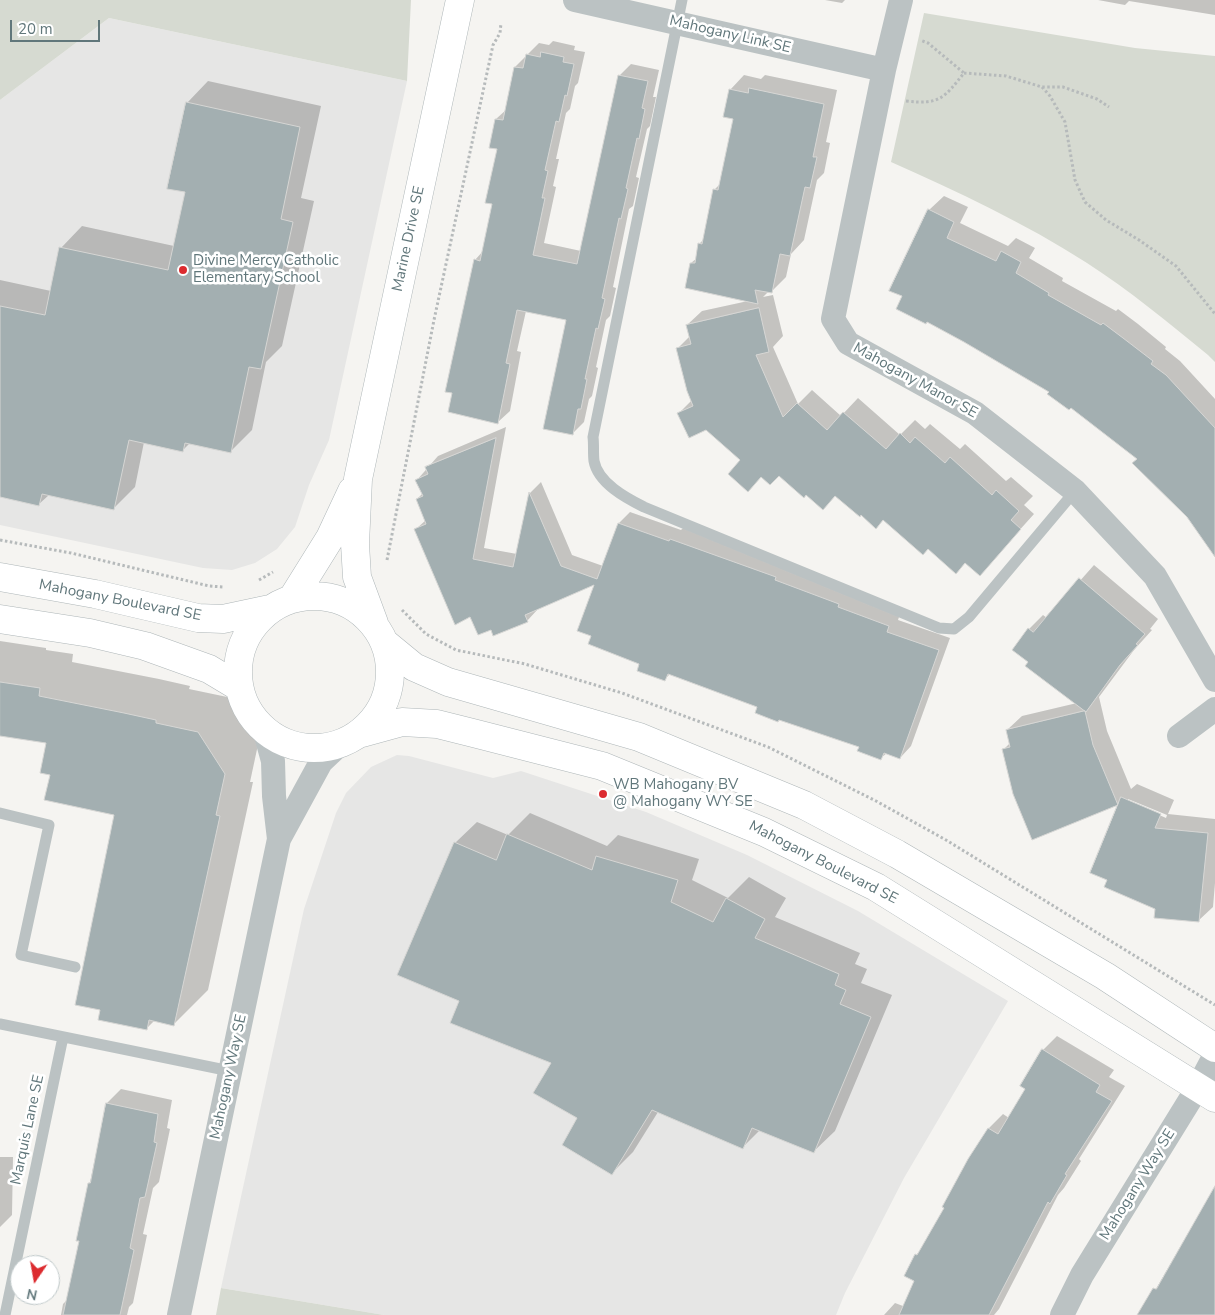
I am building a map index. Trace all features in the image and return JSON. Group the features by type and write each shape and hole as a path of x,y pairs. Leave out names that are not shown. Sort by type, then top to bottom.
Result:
{"street":[{"name":"Marine Drive SE","path":"380,634 357,577 355,544 358,479 460,0"},
{"name":"Mahogany Link SE","path":"575,0 884,70"},
{"name":"Mahogany Manor SE","path":"901,0 884,70 833,320 848,343 975,413 1075,490 1155,576 1215,680"},
{"name":"Marine Drive SE","path":"281,604 330,538 358,479"},
{"name":"Mahogany Boulevard SE","path":"0,578 95,594 198,618 223,619 281,604"},
{"path":"380,634 391,663 391,683 388,696 376,719 351,739 314,750 288,744 265,732 248,711 239,687 238,665 243,644 254,624 281,604 314,596 336,599 357,608 380,634 414,666 448,682 639,737 804,805 897,854 1105,976 1215,1048"},
{"path":"0,619 90,634 145,646 209,669 239,687"},
{"path":"1179,736 1215,709"},
{"name":"Mahogany Boulevard SE","path":"351,739 402,722 437,724 602,766 764,832 876,887 1206,1092"},
{"name":"Mahogany Way SE","path":"265,732 273,761 274,796 279,839"},
{"name":"Mahogany Way SE","path":"179,1315 279,839 321,762 351,739"},
{"name":"Mahogany Way SE","path":"1062,1315 1082,1275 1206,1092 1215,1055"}],"lane":[{"path":"682,0 594,437 594,462 604,480 622,496 644,507 939,628 954,628 969,617 1075,490"},
{"path":"0,813 49,825 22,955 76,967"},
{"path":"0,1024 230,1071"},
{"name":"Marquis Lane SE","path":"5,1315 5,1286 63,1037"}],"path":[{"path":"387,566 434,320 493,45 500,33 501,23"},
{"path":"920,40 928,42 964,73 1006,76 1042,87 1062,88 1097,99 1109,106"},
{"path":"906,101 932,103 948,93 964,73"},
{"path":"1042,87 1050,96 1065,122 1076,180 1086,202 1106,220 1176,266 1215,314"},
{"path":"0,540 71,553 209,586 230,588"},
{"path":"256,582 275,570"},
{"path":"400,608 426,634 456,650 525,664 622,694 768,747 876,801 946,840 1215,1005"}],"shaded area":[{"path":"0,0 411,0 407,81 109,18 0,100"},
{"path":"924,13 1135,48 1215,56 1215,362 1164,319 1103,273 1064,248 991,209 891,162"},
{"name":"Divine Mercy Catholic Elementary School","path":"109,18 407,81 329,440 309,485 295,527 277,549 255,563 232,570 203,568 0,525 0,100"},
{"path":"397,755 409,756 493,778 521,771 646,812 747,855 858,911 1008,1001 904,1178 845,1293 836,1315 384,1315 221,1288 304,909 336,813 346,793 371,767"},
{"path":"221,1288 384,1315 216,1315"}],"building":[{"path":"541,52 564,57 563,62 574,64 559,122 556,121 545,170 548,171 542,198 545,198 533,255 577,264 618,75 648,81 642,108 645,109 639,139 637,138 621,219 619,218 602,298 605,299 598,329 596,328 585,379 587,379 581,409 578,409 573,435 543,429 566,320 517,310 506,363 510,364 498,424 448,412 452,393 445,392 474,259 480,261 492,204 485,203 497,149 489,148 495,119 503,120 514,67 523,68 526,54 540,57"},
{"path":"749,88 824,104 813,157 817,157 810,188 805,187 790,256 780,254 772,293 755,290 758,304 685,288 690,263 695,263 698,243 702,244 713,189 718,190 733,119 723,117 729,89 748,93"},
{"path":"186,102 300,127 281,219 293,222 261,369 249,367 231,453 185,443 183,452 129,440 114,510 42,494 39,506 0,497 0,306 45,315 59,247 168,270 185,192 167,189"},
{"path":"928,209 954,222 947,238 996,261 1001,251 1021,262 1016,273 1049,293 1048,295 1101,325 1103,323 1123,338 1153,361 1151,364 1166,375 1215,428 1215,557 1187,517 1132,463 1137,459 1071,408 1069,410 1047,394 1049,392 964,342 927,322 926,324 896,309 902,296 889,291"},
{"path":"759,308 769,352 756,355 783,417 797,403 827,430 843,412 886,449 900,433 910,443 915,437 945,463 950,457 992,495 996,490 1019,511 1011,520 1021,529 980,576 965,563 956,574 928,549 923,555 883,520 876,529 861,515 860,517 835,496 823,510 806,495 804,498 779,476 770,485 761,477 748,492 728,474 740,460 706,430 689,438 677,413 693,406 687,391 676,348 691,344 686,325"},
{"path":"496,438 473,559 513,567 529,492 561,566 597,579 618,523 669,541 670,539 776,577 775,580 839,604 838,607 889,626 887,632 939,650 900,759 884,753 881,760 857,751 859,747 779,720 778,722 755,713 757,707 668,674 665,681 637,671 639,664 588,644 591,636 577,631 594,585 525,615 528,622 493,636 491,630 478,635 470,617 455,625 414,529 426,524 416,499 423,496 415,480 428,474 425,467"},
{"path":"1079,578 1145,634 1086,712 1025,666 1028,662 1012,650 1028,628 1033,632"},
{"path":"0,682 40,688 39,696 156,720 156,723 198,732 225,774 216,815 220,816 174,1026 149,1020 147,1030 98,1020 100,1010 75,1005 114,815 44,800 50,775 40,773 46,743 0,736"},
{"path":"1085,711 1093,745 1118,805 1032,840 1013,794 1002,749 1010,747 1006,730"},
{"path":"1121,797 1161,814 1155,828 1208,833 1199,922 1154,918 1155,909 1104,887 1107,880 1090,873"},
{"path":"507,834 592,870 596,856 678,880 671,902 713,922 726,898 765,919 755,938 839,974 835,985 846,990 840,1004 871,1017 814,1153 752,1128 743,1149 652,1110 612,1175 562,1145 577,1118 533,1093 551,1063 450,1023 459,1001 397,975 454,842 496,860"},
{"path":"1042,1049 1100,1085 1096,1092 1112,1101 1065,1174 1067,1175 1050,1204 1048,1202 989,1315 899,1315 914,1281 904,1276 915,1254 917,1255 944,1208 942,1207 968,1159 988,1128 998,1134 1025,1089 1020,1086"},
{"path":"106,1103 158,1114 154,1142 157,1143 145,1197 140,1198 130,1248 134,1250 120,1315 63,1315 79,1241 76,1241"},
{"path":"1215,1186 1215,1315 1137,1315 1153,1288 1156,1289"}],"place":[{"name":"Divine Mercy Catholic Elementary School","path":"183,270"},
{"name":"WB Mahogany BV @ Mahogany WY SE","path":"603,794"}]}
